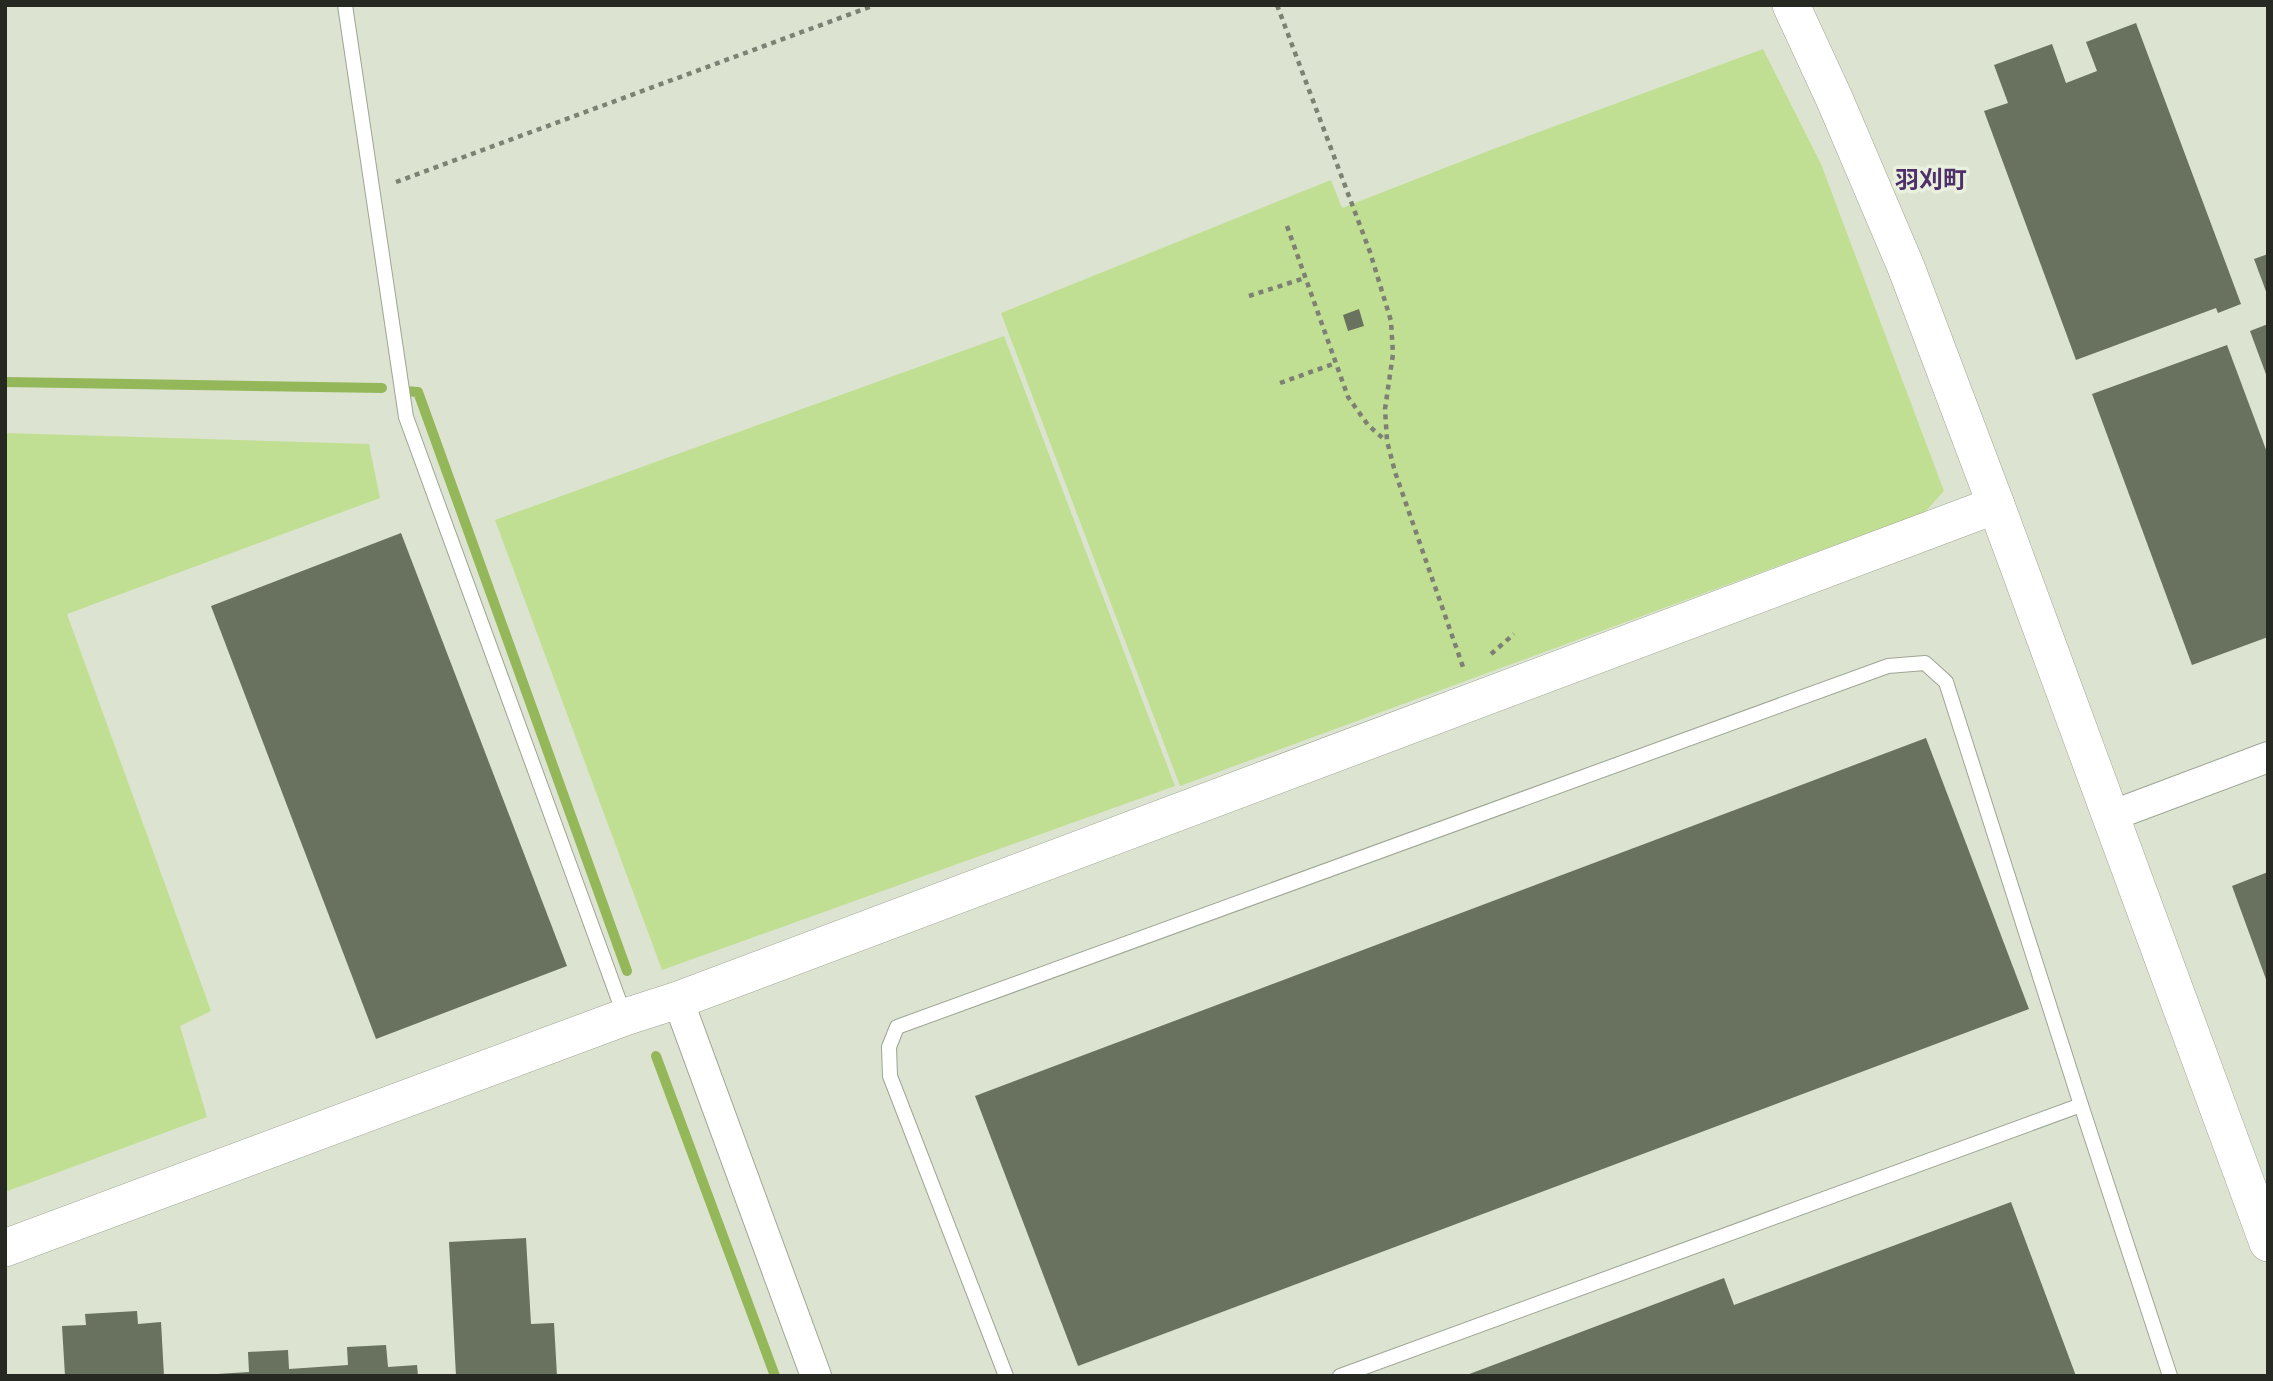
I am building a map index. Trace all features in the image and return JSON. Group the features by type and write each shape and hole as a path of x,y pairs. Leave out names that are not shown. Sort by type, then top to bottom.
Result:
{"street":[{"path":"1791,5 1906,267 2268,1243"},
{"path":"5,1248 625,1017 678,1000 1996,505"},
{"path":"2110,816 2268,757"},
{"path":"678,1000 816,1376"}],"lane":[{"path":"345,5 406,416 625,1017"},
{"path":"1006,1376 890,1076 889,1047 897,1027 1888,666 1925,663 1946,682 2169,1376"},
{"path":"1340,1376 2081,1105"}],"path":[{"path":"372,191 874,5"},
{"path":"1277,5 1370,251 1391,321 1393,354 1385,409 1387,441 1395,472 1467,679"},
{"path":"1287,226 1348,397 1368,425 1387,441"},
{"path":"1249,296 1306,278"},
{"path":"1280,383 1336,363"}],"green space":[{"path":"1763,49 1821,164 1944,491 1925,512 1180,786 1001,313 1331,180 1342,208"},
{"path":"1004,336 1175,786 662,970 495,520"},
{"path":"5,433 369,444 380,498 67,614 211,1011 180,1026 207,1117 5,1192"}],"building":[{"path":"2136,23 2241,304 2218,313 2216,308 2076,360 1984,111 2008,103 1994,65 2052,44 2066,83 2097,71 2086,42"},
{"path":"2268,254 2268,294 2267,294 2254,259"},
{"path":"1359,309 1364,326 1348,331 1343,315"},
{"path":"2268,324 2268,377 2267,377 2250,331"},
{"path":"2227,345 2268,455 2268,637 2192,665 2092,394"},
{"path":"401,533 567,966 376,1039 211,606"},
{"path":"1926,738 2029,1009 1078,1366 975,1096"},
{"path":"2268,872 2268,982 2267,982 2232,886"},
{"path":"2011,1202 2076,1376 1464,1376 1724,1278 1734,1305"},
{"path":"526,1238 531,1324 554,1323 557,1376 456,1376 449,1242"},
{"path":"137,1311 138,1324 161,1322 164,1376 65,1376 62,1326 86,1325 85,1314"},
{"path":"386,1345 388,1367 417,1365 418,1376 217,1376 249,1372 248,1352 288,1350 289,1369 348,1365 347,1347"}],"waterway":[{"path":"5,382 382,388"},
{"path":"404,391 418,392 627,971"},
{"path":"656,1056 775,1376"}],"district":[{"name":"羽刈町","path":"1931,179"}]}
